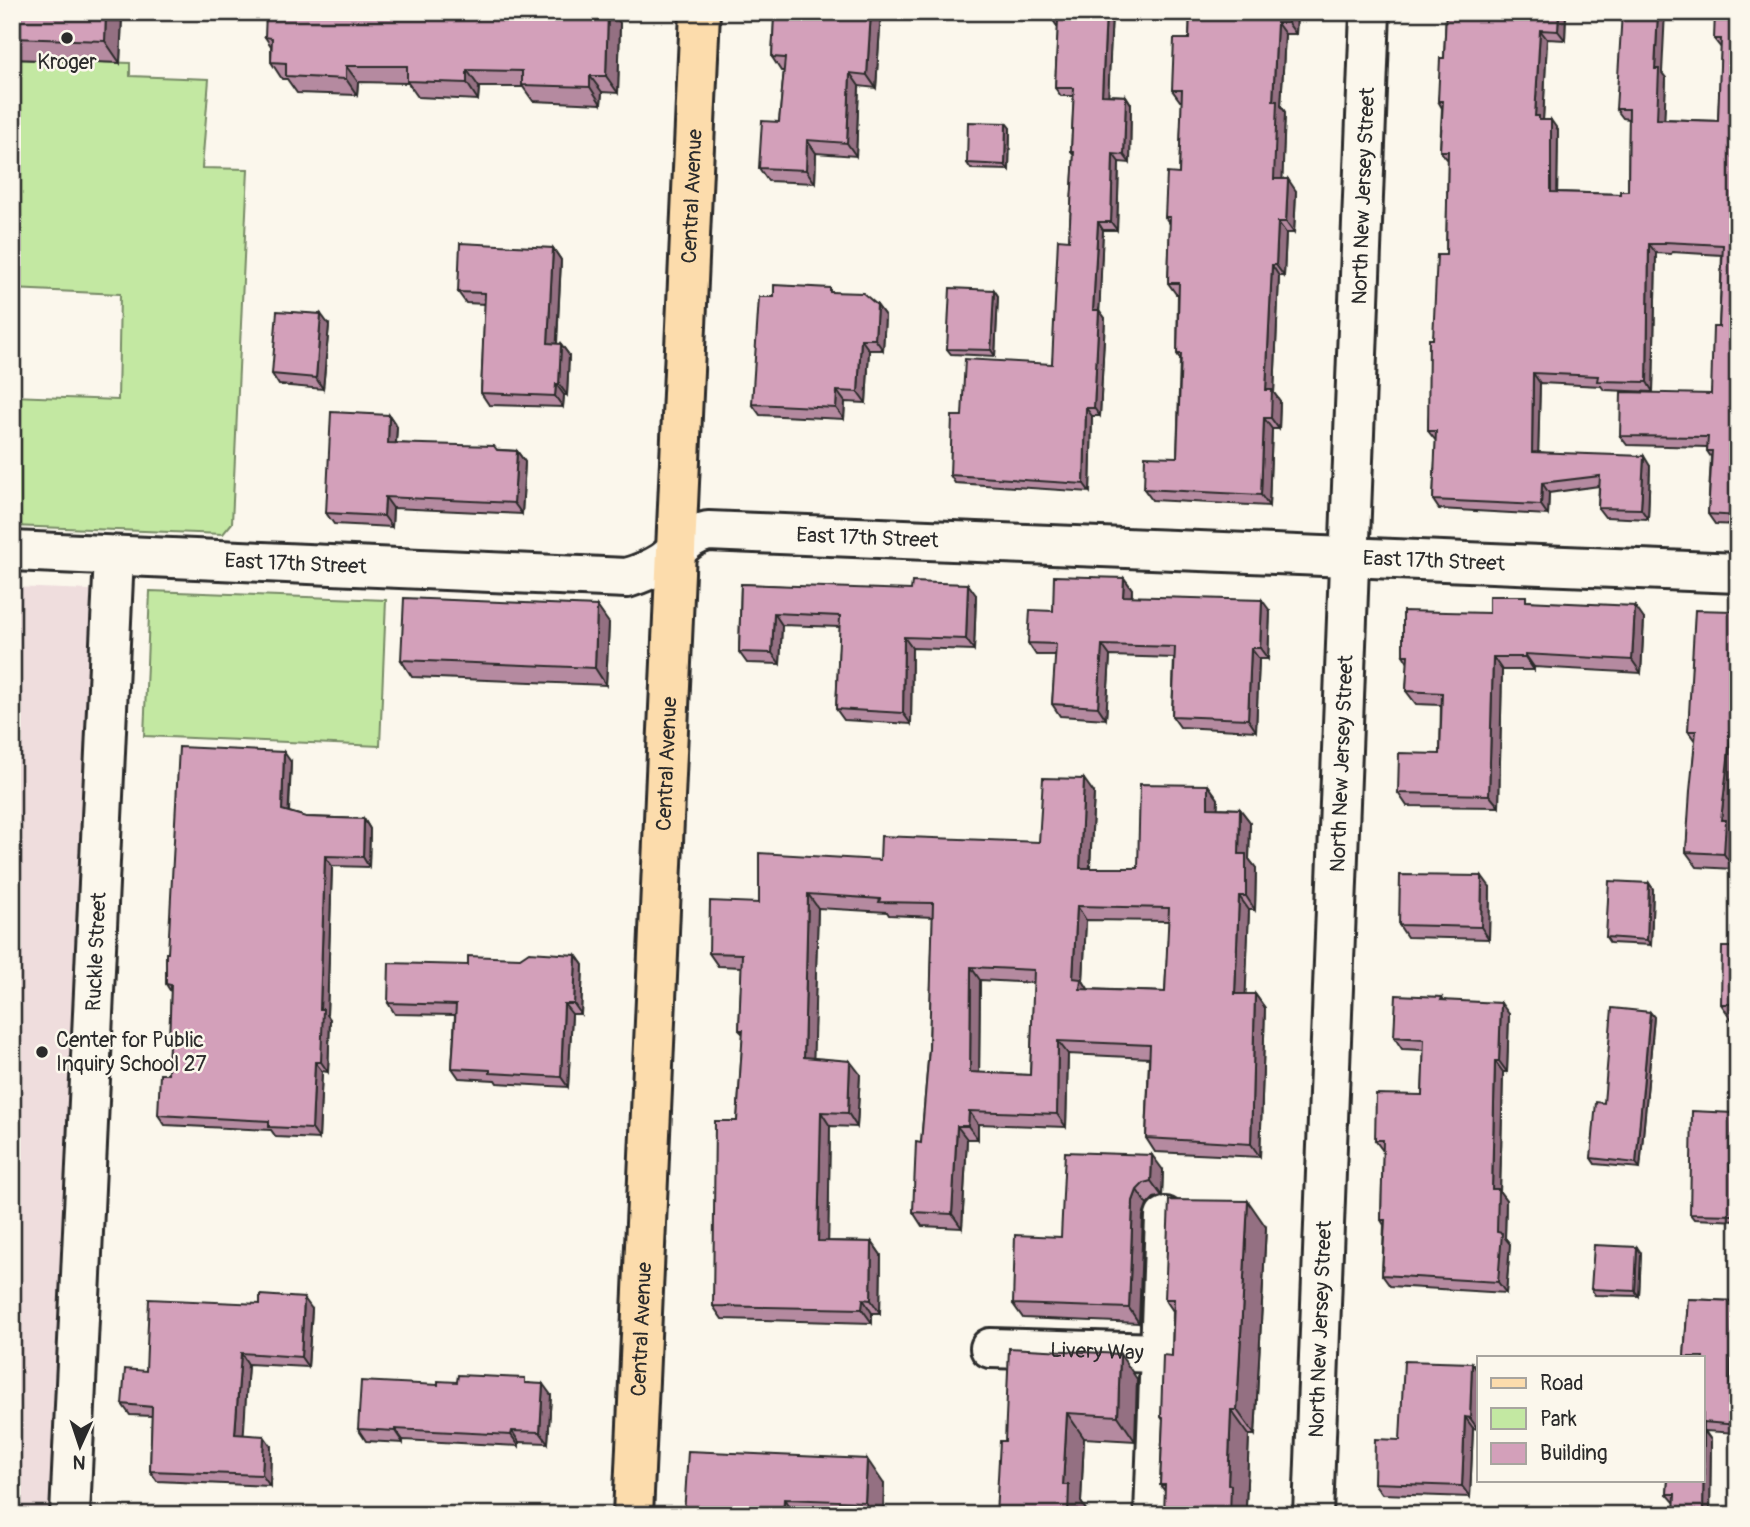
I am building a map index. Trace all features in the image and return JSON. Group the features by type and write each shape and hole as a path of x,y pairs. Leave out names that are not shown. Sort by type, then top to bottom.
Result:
{"main road":[{"name":"Central Avenue","path":"633,1515 700,12"}],"street":[{"name":"North New Jersey Street","path":"1313,1515 1370,12"},
{"name":"East 17th Street","path":"12,551 627,578 646,571 675,552 681,543 708,531 1738,573"},
{"name":"Ruckle Street","path":"70,1515 114,556"},
{"name":"Livery Way","path":"1154,1515 1165,1217"},
{"name":"Livery Way","path":"990,1348 1160,1353"}],"shaded area":[{"name":"Center for Public Inquiry School 27","path":"12,587 91,590 54,1515 12,1515"}],"green space":[{"path":"12,59 130,63 130,76 209,79 202,168 248,169 232,523 223,534 12,526 12,396 118,400 120,294 12,289"},
{"path":"150,591 386,600 380,746 144,736"}],"building":[{"path":"12,12 106,12 105,41 12,38"},
{"path":"266,12 608,12 606,76 590,76 590,87 522,85 522,71 467,70 467,83 407,81 407,66 346,66 346,79 286,76 286,63 271,62 272,38 265,37"},
{"path":"771,12 871,12 867,75 850,73 847,143 807,140 806,170 759,168 762,121 779,122 785,58 772,57 774,17 771,17"},
{"path":"1053,12 1106,12 1102,95 1126,96 1124,155 1113,154 1111,222 1098,222 1093,310 1099,310 1094,408 1086,408 1084,484 950,475 952,416 962,416 965,359 1052,364 1058,239 1069,240 1074,152 1071,152 1074,88 1055,88 1058,20 1053,20"},
{"path":"1190,12 1289,12 1288,23 1277,23 1273,101 1277,101 1274,179 1288,179 1286,222 1278,222 1276,265 1272,265 1266,390 1272,390 1271,418 1264,418 1261,495 1144,489 1145,456 1177,457 1181,354 1177,354 1179,283 1168,283 1170,217 1165,217 1167,173 1179,174 1182,90 1172,90 1174,39 1189,39"},
{"path":"1446,12 1559,12 1558,31 1540,30 1535,116 1539,116 1539,120 1551,120 1551,192 1620,194 1620,191 1628,191 1629,109 1616,109 1622,12 1658,12 1655,69 1659,69 1657,119 1718,121 1721,39 1714,39 1715,12 1738,12 1738,516 1708,514 1712,451 1707,451 1708,437 1620,436 1621,392 1711,394 1713,327 1719,327 1723,245 1665,242 1649,244 1647,382 1597,381 1598,376 1533,373 1532,452 1644,456 1641,509 1598,508 1600,476 1542,483 1541,505 1433,500 1436,431 1428,431 1429,339 1433,339 1437,255 1446,255 1448,151 1440,151 1443,101 1438,101 1440,58 1444,58"},
{"path":"968,122 1006,123 1005,165 967,163"},
{"path":"460,243 553,248 548,343 561,344 559,384 556,384 555,396 481,393 485,293 458,292"},
{"path":"774,285 863,293 877,305 875,339 861,339 858,392 837,391 836,408 752,404 759,297 774,297"},
{"path":"950,288 994,290 991,350 947,349"},
{"path":"277,311 321,314 316,378 272,374"},
{"path":"331,412 389,415 388,443 494,446 497,450 517,451 514,503 385,497 384,516 326,513"},
{"path":"1054,576 1124,578 1123,596 1262,600 1260,648 1251,648 1248,719 1172,716 1175,647 1102,645 1098,707 1052,704 1056,644 1028,643 1030,610 1053,611"},
{"path":"912,582 968,584 966,639 904,637 903,713 836,709 840,616 774,613 772,653 739,652 741,584 911,590"},
{"path":"1489,596 1526,596 1526,601 1635,606 1632,660 1525,654 1525,657 1493,657 1489,795 1398,793 1399,753 1440,754 1442,693 1406,691 1408,655 1403,655 1403,611 1489,613"},
{"path":"404,598 597,606 595,668 401,660"},
{"path":"1733,605 1738,606 1738,733 1731,733 1721,820 1726,820 1724,854 1686,852 1696,731 1688,731 1695,610 1733,611"},
{"path":"179,747 284,752 282,810 306,817 364,819 363,857 325,856 321,1062 315,1062 312,1129 269,1127 269,1121 158,1115 160,1074 168,1074 171,985 166,984 166,953"},
{"path":"1043,778 1084,779 1080,868 1138,868 1140,784 1208,785 1208,808 1240,809 1239,854 1246,854 1246,896 1239,896 1235,994 1255,994 1251,1144 1146,1138 1150,1045 1058,1041 1057,1114 969,1111 968,1126 957,1126 952,1214 913,1212 916,1142 921,1143 929,1049 933,903 879,902 880,899 808,894 804,1057 850,1061 848,1113 821,1112 818,1241 872,1242 871,1300 863,1299 862,1309 713,1306 715,1121 737,1121 743,1030 739,1030 742,954 709,953 710,901 759,903 759,853 880,860 881,836 1039,842","holes":["1077,906 1169,908 1165,992 1080,989 1081,979 1073,978","971,967 1034,970 1030,1075 970,1072"]},
{"path":"1400,875 1482,876 1481,927 1399,925"},
{"path":"1609,881 1649,883 1647,940 1606,937"},
{"path":"1722,947 1738,947 1738,1004 1721,1004"},
{"path":"529,952 576,955 574,1004 564,1004 561,1077 452,1068 456,1005 388,1003 389,963 468,965 468,956 520,958"},
{"path":"1396,995 1501,1003 1499,1061 1495,1061 1492,1189 1498,1189 1497,1232 1502,1233 1498,1282 1382,1275 1385,1220 1381,1220 1383,1140 1375,1140 1376,1094 1422,1095 1424,1039 1394,1037"},
{"path":"1612,1008 1650,1012 1636,1163 1591,1158 1596,1102 1604,1103"},
{"path":"1692,1111 1733,1113 1730,1170 1737,1170 1735,1215 1690,1214"},
{"path":"1065,1152 1152,1155 1151,1181 1144,1183 1137,1190 1133,1201 1129,1308 1013,1304 1015,1235 1061,1237"},
{"path":"1169,1200 1248,1201 1237,1410 1231,1410 1228,1484 1231,1485 1230,1515 1164,1515 1165,1485 1160,1485 1163,1355 1172,1356 1174,1299 1165,1299"},
{"path":"1594,1245 1637,1247 1635,1291 1591,1289"},
{"path":"260,1295 304,1298 301,1357 241,1353 235,1434 264,1436 262,1475 150,1471 152,1407 122,1404 125,1369 146,1371 149,1299 260,1304"},
{"path":"1688,1299 1733,1301 1730,1384 1738,1384 1738,1425 1704,1422 1704,1356 1684,1356"},
{"path":"1009,1348 1120,1354 1118,1416 1067,1413 1063,1485 1069,1485 1068,1515 996,1515 1000,1441 1005,1441"},
{"path":"1404,1361 1472,1363 1470,1418 1465,1417 1462,1486 1374,1483 1375,1439 1400,1440"},
{"path":"458,1375 525,1378 525,1383 543,1384 540,1432 512,1431 511,1435 358,1429 361,1381 438,1385 438,1381 457,1382"},
{"path":"688,1451 867,1459 865,1502 784,1499 783,1515 684,1515"},
{"path":"1668,1482 1703,1482 1703,1515 1674,1515 1675,1494 1667,1494"},
{"path":"366,1509 520,1515 366,1515"}],"place":[{"name":"Kroger","path":"67,38"},
{"name":"Center for Public Inquiry School 27","path":"42,1052"}]}
